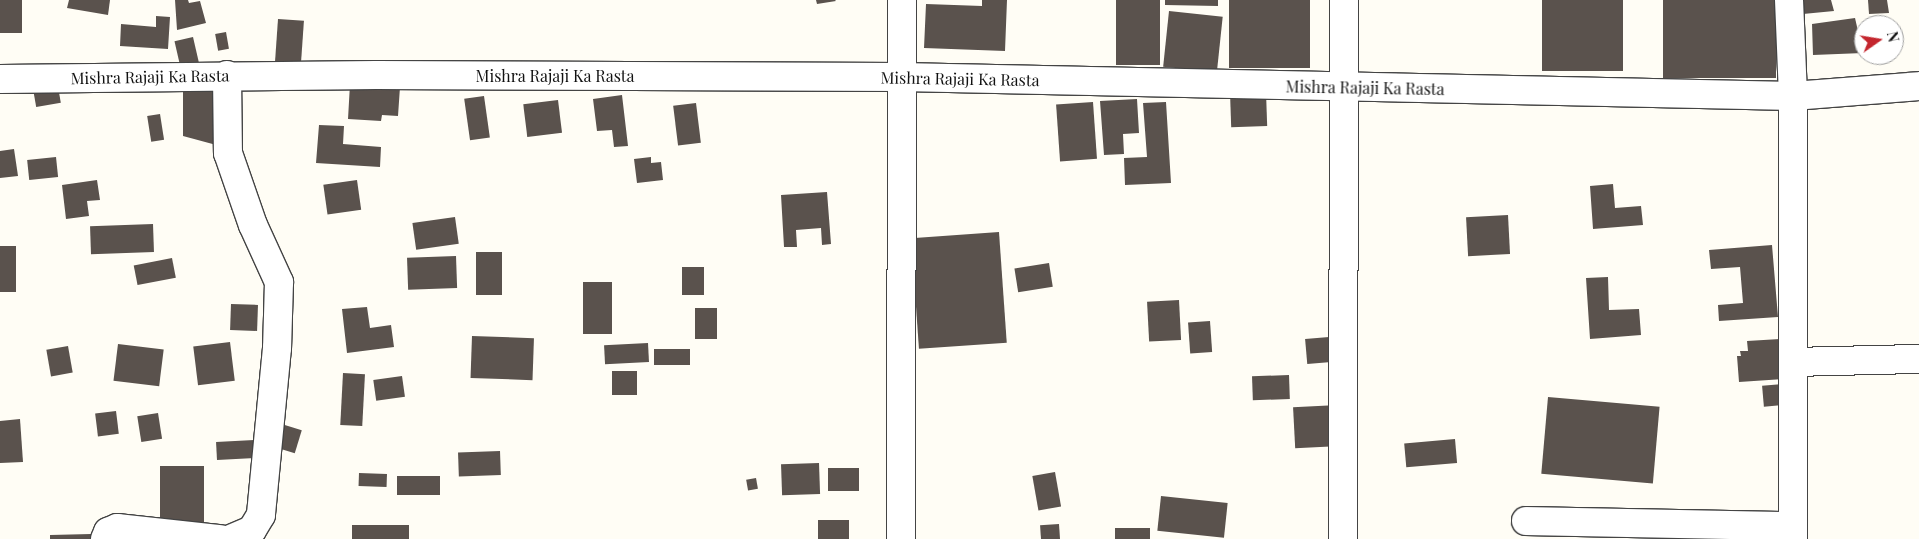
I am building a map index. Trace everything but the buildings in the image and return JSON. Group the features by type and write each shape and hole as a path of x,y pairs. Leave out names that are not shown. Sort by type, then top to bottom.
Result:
{"street":[{"path":"901,539 902,0"},
{"path":"1343,539 1344,0"},
{"path":"1526,522 1793,532 1793,96 1790,0"},
{"path":"227,75 228,153 253,225 279,282 277,348 261,515 252,530 231,539"},
{"name":"Mishra Rajaji Ka Rasta","path":"0,79 227,75 901,77 1343,88 1793,96 1919,86"},
{"path":"1793,362 1919,359"},
{"path":"105,539 108,532 117,528 220,539"}]}
